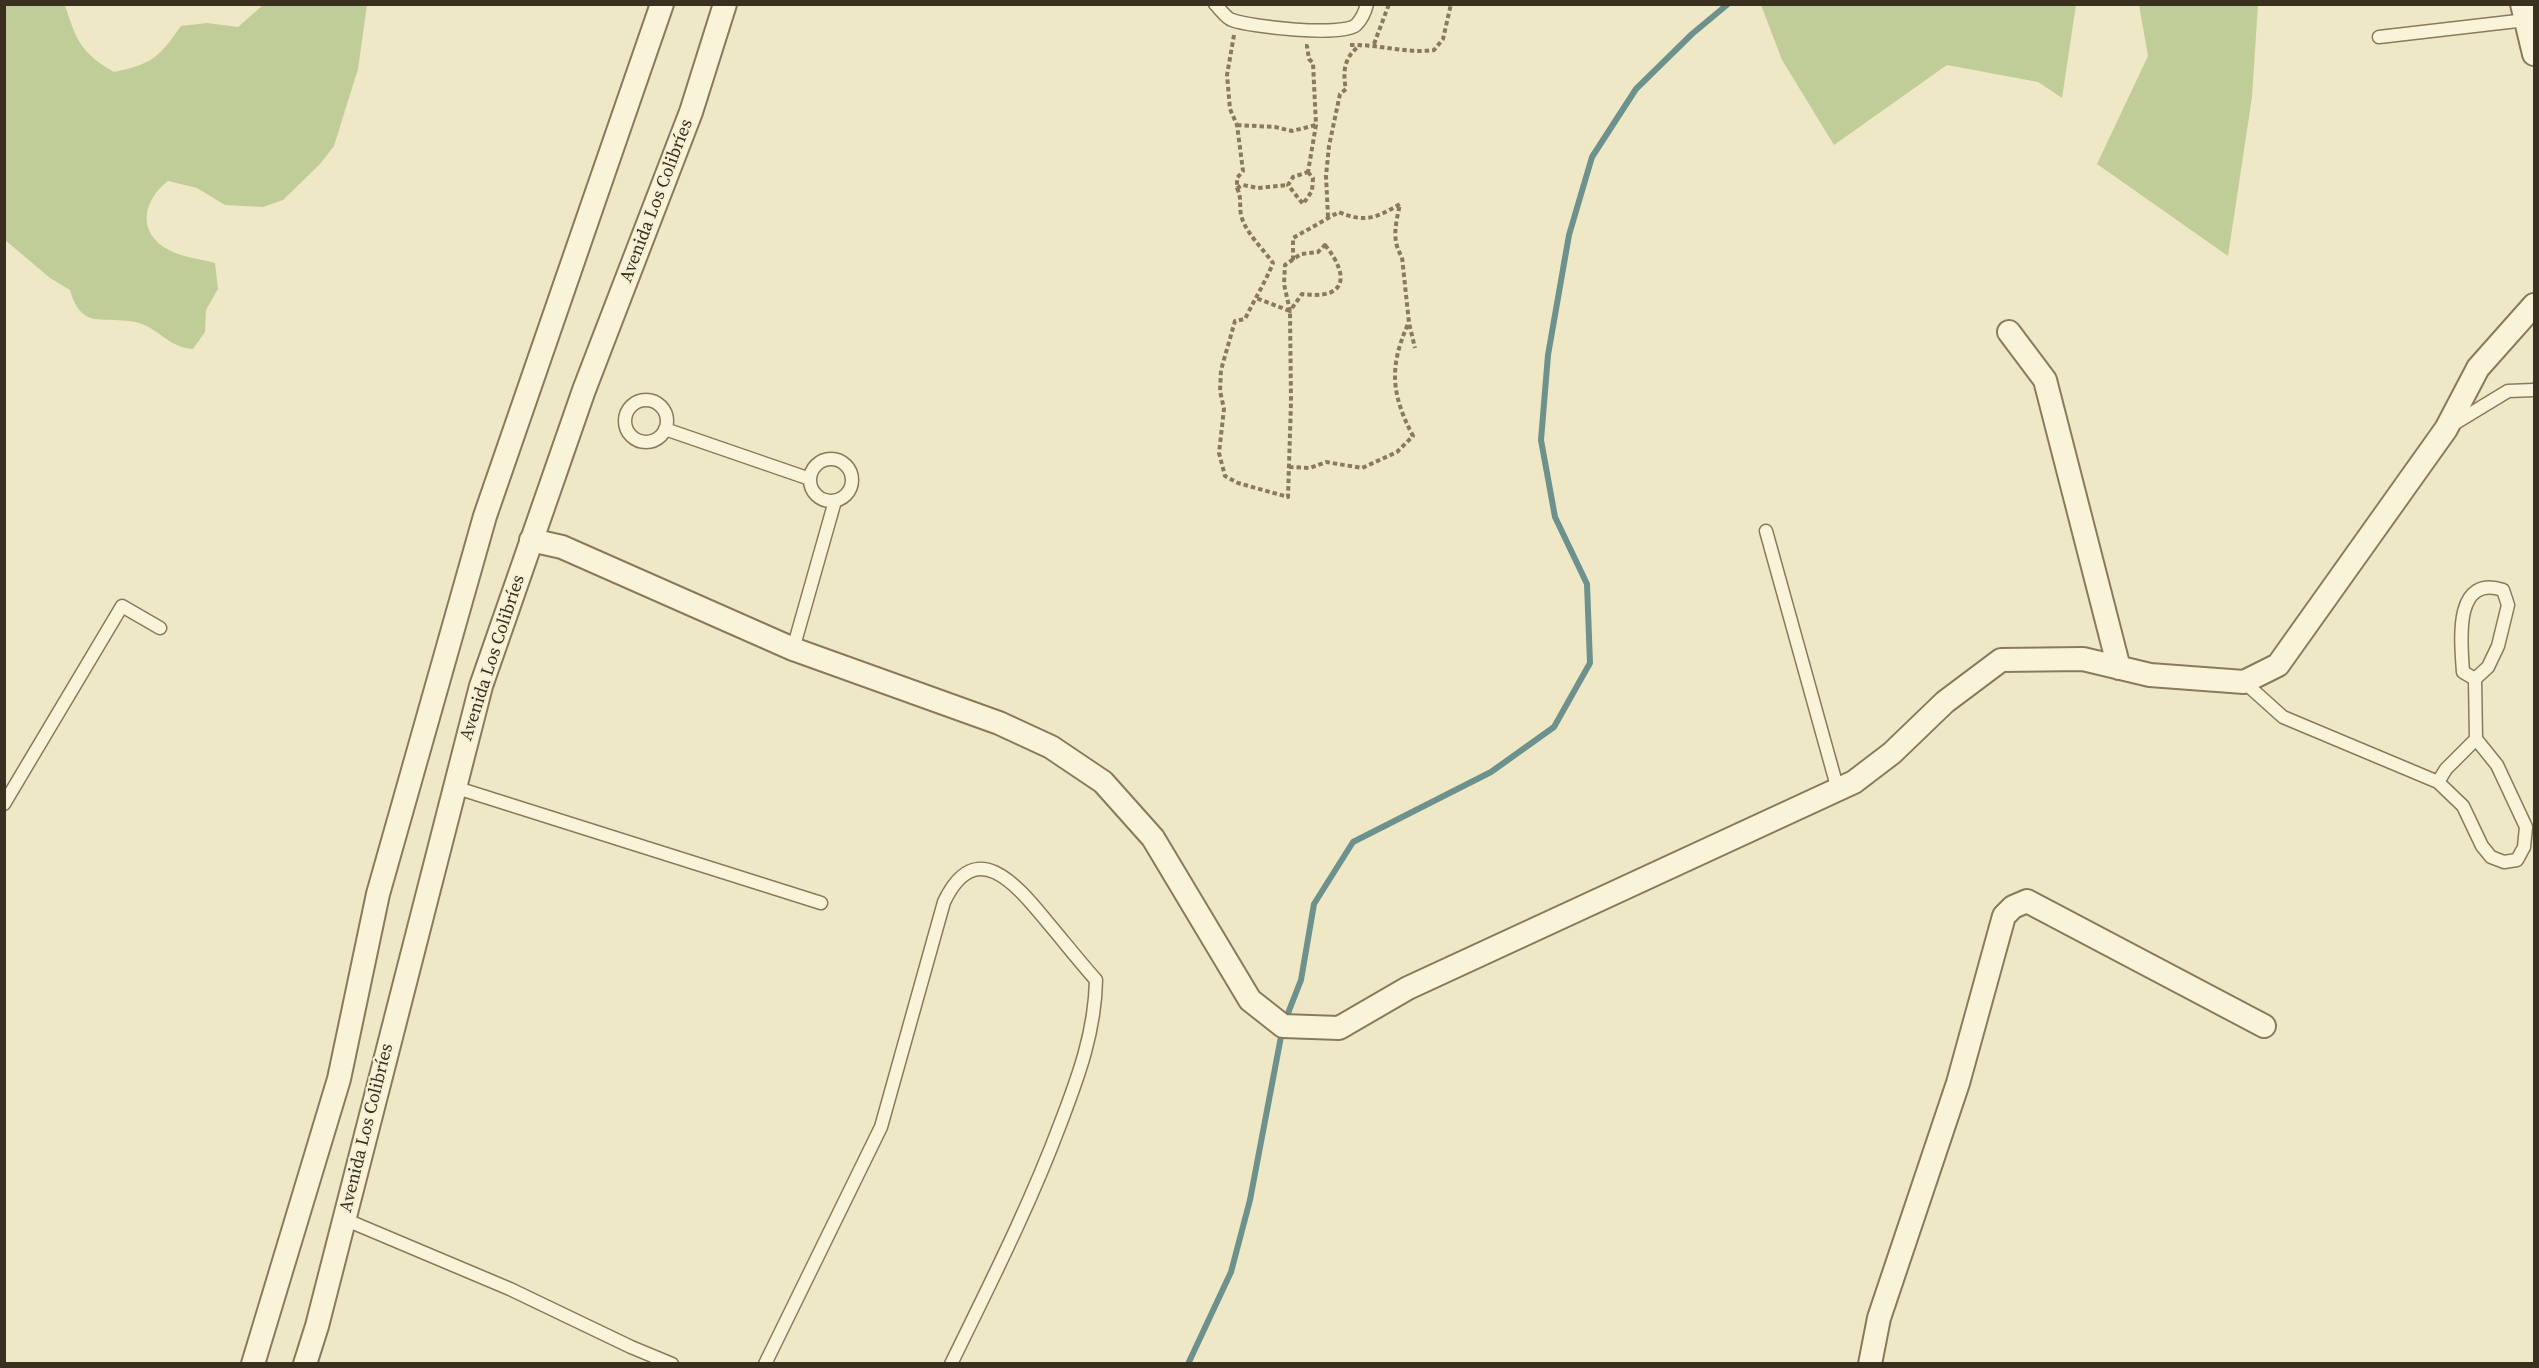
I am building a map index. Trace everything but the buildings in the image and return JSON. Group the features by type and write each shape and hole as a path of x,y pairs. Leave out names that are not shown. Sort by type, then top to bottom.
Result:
{"street":[{"path":"253,1364 339,1079 378,894 485,516 662,4"},
{"name":"Avenida Los Colibríes","path":"305,1364 481,686 584,390 692,112 724,4"},
{"path":"2524,12 2535,54"},
{"path":"531,540 562,547 793,649 999,723 1051,747 1103,782 1153,838 1250,1000 1283,1026 1339,1028 1408,988 1854,782 1893,753 1945,702 2001,660 2083,659 2150,675 2244,682 2278,665 2446,429 2478,368 2535,305"},
{"path":"2009,332 2045,380 2120,668"},
{"path":"1870,1364 1879,1318 1959,1083 2004,916 2013,907 2027,902 2264,1026"}],"lane":[{"path":"1215,4 1230,20 1293,29 1336,31 1355,26 1364,16 1367,4"},
{"path":"2379,37 2524,12"},
{"path":"2446,429 2508,391 2535,390"},
{"path":"665,429 810,479"},
{"path":"793,649 835,501 848,493 851,486 852,478 846,464 831,459 817,465 810,479 815,493 820,498 835,501"},
{"path":"1766,531 1838,790"},
{"path":"2491,586 2503,590 2508,605 2498,646 2488,668 2475,679 2463,672 2462,618 2467,602 2476,592 2491,586"},
{"path":"4,804 122,606 160,628"},
{"path":"2244,682 2283,717 2438,782 2463,806 2482,846 2491,856 2504,862 2517,860 2524,847 2526,826 2497,765 2476,739 2475,679"},
{"path":"2438,782 2446,769 2476,739"},
{"path":"454,787 821,903"},
{"path":"765,1364 881,1127 944,902 951,886 968,871 991,870 1015,883 1096,980 1096,1010 1085,1059 1054,1141 1016,1233 951,1364"},
{"path":"344,1219 510,1289 672,1364"}],"path":[{"path":"1389,4 1374,44 1422,52 1434,50 1443,39 1451,4"},
{"path":"1243,34 1234,35 1227,75 1230,109 1237,125 1243,171 1237,178 1237,188 1242,198 1241,214 1247,228 1273,263 1245,319 1235,321 1226,346 1221,370 1220,391 1224,409 1219,453 1225,476 1288,497 1290,311 1284,284 1285,265 1301,254 1318,252 1325,245 1338,261 1342,277 1336,290 1324,297 1302,294 1290,311"},
{"path":"1328,217 1328,156 1340,94 1346,89 1342,75 1351,51 1361,45"},
{"path":"1288,185 1303,204 1312,191 1313,178 1308,172 1316,125 1313,63 1309,59 1307,46 1298,46"},
{"path":"1237,125 1275,127 1292,131 1316,125"},
{"path":"1288,185 1293,177 1308,172"},
{"path":"1237,188 1243,185 1258,188 1288,185"},
{"path":"1293,260 1293,238 1328,217 1339,212 1357,220 1385,213 1400,204 1394,231 1397,250 1402,257 1408,323 1415,348"},
{"path":"1256,298 1290,311"},
{"path":"1289,467 1310,468 1326,462 1362,468 1397,452 1413,436 1396,396 1394,372 1397,348 1408,323"}],"green space":[{"path":"5,4 65,5 81,44 94,58 114,72 138,66 154,58 181,26 207,23 238,27 263,5 367,5 358,69 334,146 320,164 283,200 263,207 225,205 197,188 168,181 153,197 147,216 148,226 151,235 158,243 180,254 215,263 218,289 206,310 205,332 193,349 171,342 153,329 139,323 88,317 76,306 70,290 50,278 5,240"},
{"path":"1761,5 2076,5 2062,98 2038,82 1947,65 1834,145 1782,60"},
{"path":"2139,5 2258,5 2252,97 2228,256 2097,164 2148,56"}],"waterway":[{"path":"1188,1364 1231,1272 1250,1200 1283,1026 1301,980 1314,904 1353,842 1491,772 1554,727 1590,663 1587,584 1555,517 1541,440 1548,355 1569,235 1592,157 1636,89 1692,34 1728,4"}]}
